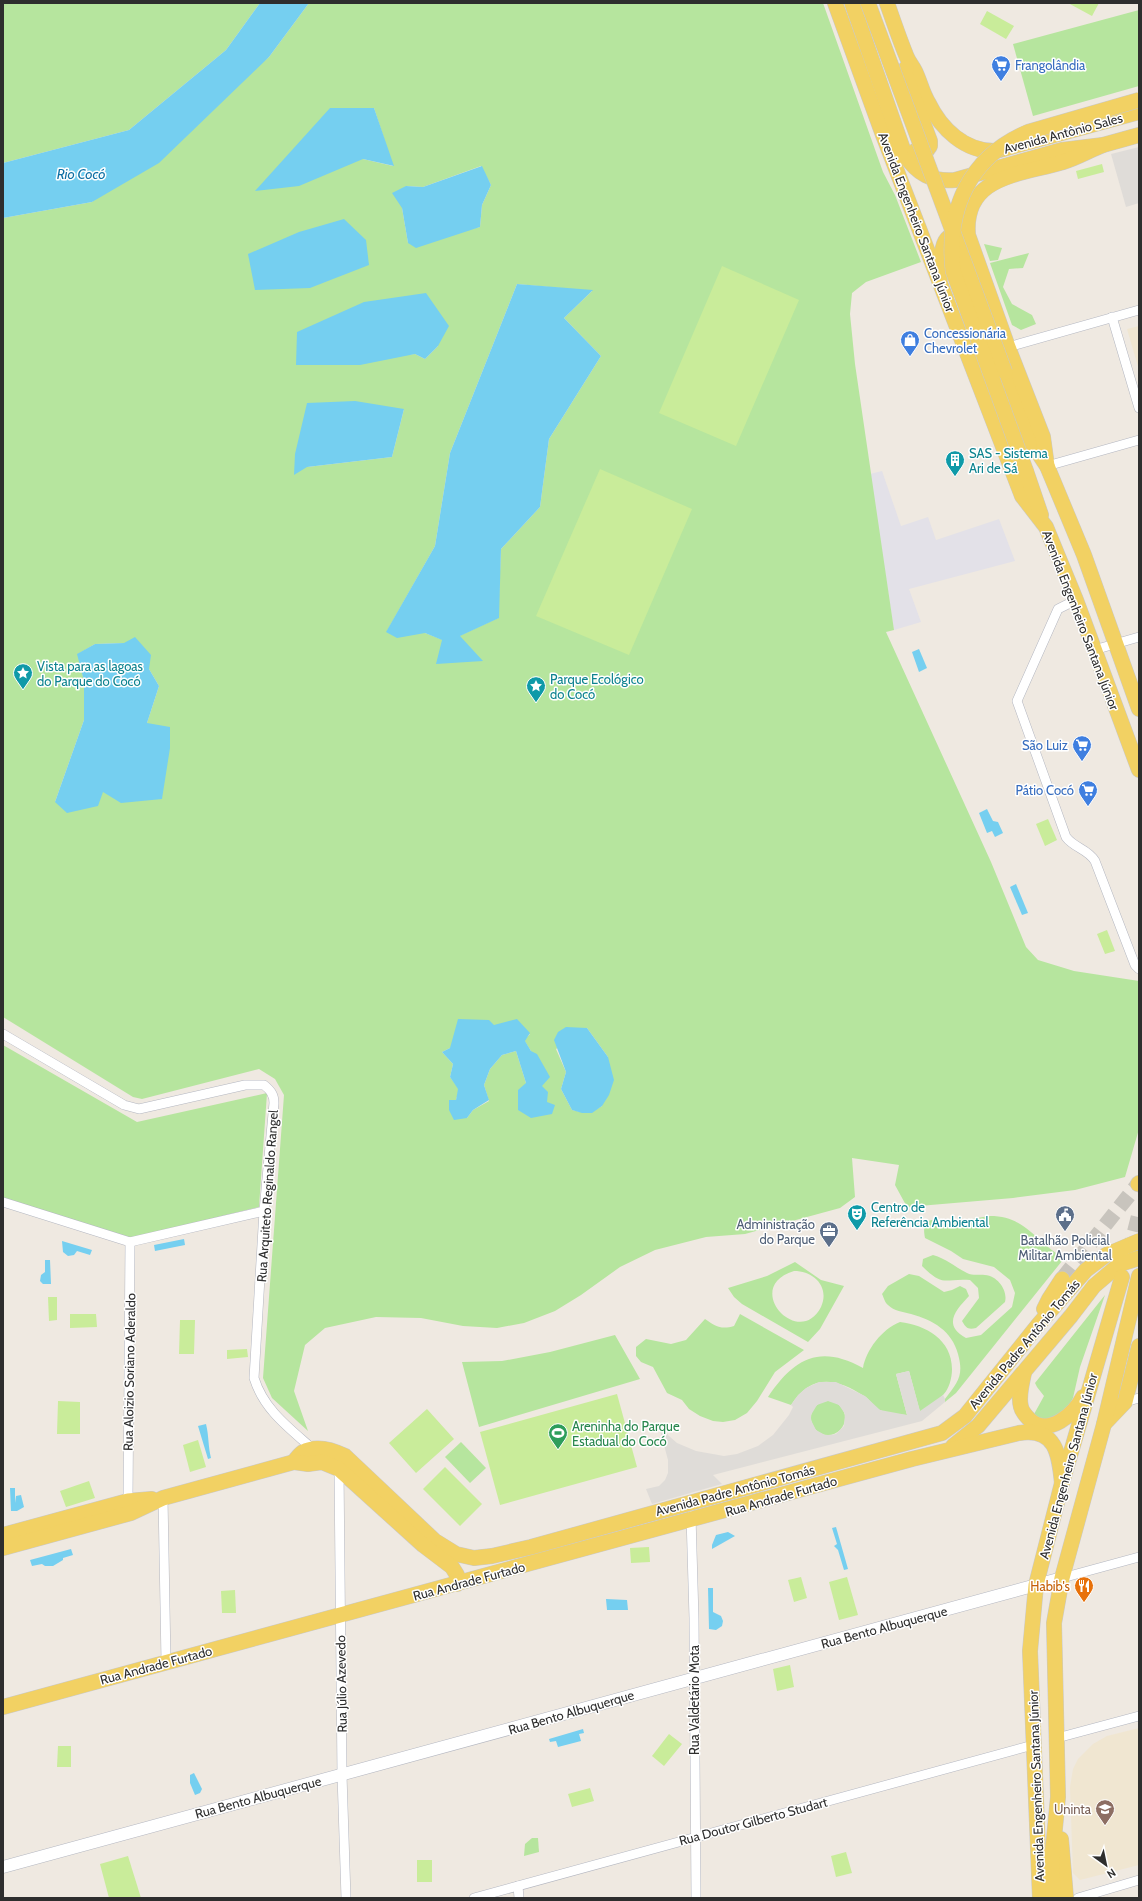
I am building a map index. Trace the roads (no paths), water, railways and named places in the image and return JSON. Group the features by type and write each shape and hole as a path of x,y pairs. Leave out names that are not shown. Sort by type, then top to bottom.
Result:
{"main road":[{"name":"Avenida Engenheiro Santana Júnior","path":"835,3 883,135 1022,496 1046,527 1076,600 1139,770"},
{"path":"852,3 872,58 881,90 905,155 914,168 927,177 942,181 955,180 1062,150 1103,145"},
{"name":"Avenida Engenheiro Santana Júnior","path":"868,3 1031,442 1047,466 1084,555 1139,709"},
{"path":"872,58 888,86 906,137 912,148 919,154 925,153 930,146 930,141 905,74 907,57 887,3"},
{"name":"Avenida Antônio Sales","path":"907,57 927,102 937,118 955,137 980,150 996,151 1139,112"},
{"path":"1046,527 953,271 951,242 955,213 961,197 982,164 991,155 1015,138 1028,132 1139,100"},
{"name":"Avenida Antônio Sales","path":"1103,145 1139,135"},
{"path":"1047,466 1043,438 1008,347 968,235 967,217 971,205 983,189 989,184 1008,177 1064,162 1103,145"},
{"path":"946,296 941,259 944,244 948,238 958,235 966,239 972,246"},
{"name":"Avenida Padre Antônio Tomás","path":"294,1462 303,1452 314,1450 326,1449 345,1456 402,1508 435,1541 456,1554 474,1558 492,1556 942,1433 965,1416 1038,1325 1095,1262 1106,1255 1139,1241"},
{"name":"Avenida Padre Antônio Tomás","path":"934,1454 952,1447 978,1426 1024,1373 1094,1286 1120,1264 1139,1258"},
{"name":"Avenida Engenheiro Santana Júnior","path":"1040,1898 1058,1797 1054,1622 1062,1578 1104,1424 1139,1276"},
{"name":"Avenida Engenheiro Santana Júnior","path":"1053,1898 1037,1810 1033,1745 1030,1651 1036,1585 1062,1483 1122,1278"},
{"path":"1038,1325 1049,1298 1062,1279"},
{"path":"1104,1424 1132,1400 1139,1346"},
{"path":"1024,1373 1020,1401 1021,1408 1032,1422 1047,1425 1057,1423 1067,1418 1075,1409 1081,1401 1095,1369"},
{"path":"934,1454 1019,1432 1035,1432 1049,1439 1055,1447 1060,1458 1062,1483"},
{"name":"Rua Andrade Furtado","path":"3,1707 166,1661 340,1616 934,1454"},
{"name":"Avenida Padre Antônio Tomás","path":"3,1548 131,1513 163,1498 294,1462 308,1464 322,1462 339,1469 423,1545 452,1567 457,1575 457,1584"},
{"path":"368,1495 402,1508"},
{"name":"Avenida Padre Antônio Tomás","path":"3,1535 128,1501 163,1498"},
{"path":"413,1519 423,1545"},
{"path":"1058,1797 1066,1898"},
{"path":"1030,1898 1029,1854 1037,1810"}],"street":[{"path":"1008,347 1139,310"},
{"path":"1112,317 1139,408"},
{"path":"1047,466 1139,440"},
{"path":"1076,600 1058,609 1017,701 1066,837 1071,843 1092,856 1135,965 1139,969"},
{"path":"1094,650 1139,637"},
{"name":"Rua Arquiteto Reginaldo Rangel","path":"3,1034 124,1105 139,1109 245,1085 264,1085 274,1097 272,1140 264,1211 254,1378 258,1390 272,1413 314,1450"},
{"path":"3,1202 130,1242 264,1211"},
{"name":"Rua Aloizio Soriano Aderaldo","path":"128,1501 130,1242"},
{"name":"Rua Júlio Azevedo","path":"339,1469 342,1775 346,1898"},
{"path":"163,1498 166,1661"},
{"name":"Rua Valdetário Mota","path":"690,1502 694,1678 696,1898"},
{"name":"Rua Bento Albuquerque","path":"3,1867 1139,1557"},
{"path":"1056,1738 1139,1716"},
{"name":"Rua Doutor Gilberto Studart","path":"474,1898 695,1836 1033,1745"},
{"path":"1078,1898 1139,1880"},
{"path":"518,1886 519,1898"}],"water":[{"name":"Rio Cocó","path":"260,3 309,3 269,57 159,163 92,202 3,218 3,163 129,130 226,50"},
{"path":"330,108 374,108 394,166 363,159 299,186 255,191"},
{"path":"482,166 491,185 482,205 480,227 416,248 408,243 402,208 392,193 406,186 423,187"},
{"path":"344,219 366,240 369,265 310,288 255,290 248,254 299,232"},
{"path":"517,284 593,290 564,318 601,356 549,439 540,507 501,549 499,618 460,636 483,661 436,664 442,640 425,633 397,638 386,632 435,546 450,453"},
{"path":"426,293 449,326 438,346 425,359 415,354 360,365 296,365 297,332 364,302"},
{"path":"355,401 404,409 392,457 307,467 294,475 295,454 307,403"},
{"path":"135,637 151,655 149,669 159,686 147,723 170,727 170,748 162,799 121,803 103,792 98,806 67,813 55,802 84,720 84,681 77,654 95,644 124,643"},
{"path":"919,649 927,668 919,672 912,652"},
{"path":"987,809 993,821 998,822 1003,833 995,837 992,831 987,833 979,813"},
{"path":"1016,884 1028,913 1022,915 1010,887"},
{"path":"458,1019 489,1020 494,1025 517,1019 530,1033 525,1041 531,1051 537,1054 550,1077 542,1086 548,1092 547,1102 555,1105 552,1114 531,1118 518,1110 518,1090 526,1083 516,1051 502,1055 490,1069 484,1085 489,1100 473,1110 467,1118 454,1120 449,1110 449,1100 456,1100 458,1089 450,1077 453,1064 442,1052 450,1048"},
{"path":"566,1027 587,1028 608,1057 614,1080 609,1095 602,1106 592,1113 582,1113 572,1110 561,1089 566,1072 554,1040 558,1032"},
{"path":"184,1239 185,1245 155,1251 154,1245"},
{"path":"62,1241 92,1250 90,1255 77,1251 74,1255 68,1256 63,1252"},
{"path":"45,1260 50,1260 51,1284 43,1284 40,1281 41,1275 45,1272"},
{"path":"206,1424 211,1458 208,1459 198,1426"},
{"path":"10,1488 15,1488 15,1503 16,1496 21,1495 24,1507 17,1511 11,1511"},
{"path":"836,1527 848,1569 844,1570 838,1550 834,1546 837,1544 832,1528"},
{"path":"728,1532 735,1536 712,1549 716,1535"},
{"path":"71,1549 73,1555 63,1558 63,1560 53,1566 45,1566 42,1564 32,1566 30,1560"},
{"path":"708,1588 713,1588 713,1612 721,1616 723,1621 722,1626 716,1630 709,1629"},
{"path":"606,1599 627,1600 628,1610 607,1610"},
{"path":"583,1729 584,1733 579,1734 581,1741 558,1747 556,1741 550,1742 549,1739"},
{"path":"194,1773 202,1789 200,1793 195,1795 190,1783 190,1775"}],"tunnel":[{"path":"1062,1279 1138,1184"},
{"path":"1129,1254 1139,1214"}],"place":[{"name":"Frangolândia","path":"1001,82"},
{"name":"Concessionária Chevrolet","path":"910,357"},
{"name":"SAS - Sistema Ari de Sá","path":"955,477"},
{"name":"Vista para as lagoas do Parque do Cocó","path":"23,690"},
{"name":"Parque Ecológico do Cocó","path":"536,703"},
{"name":"São Luiz","path":"1082,762"},
{"name":"Pátio Cocó","path":"1088,807"},
{"name":"Centro de Referência Ambiental","path":"857,1231"},
{"name":"Batalhão Policial Militar Ambiental","path":"1065,1232"},
{"name":"Administração do Parque","path":"829,1248"},
{"name":"Areninha do Parque Estadual do Cocó","path":"558,1450"},
{"name":"Habib's","path":"1084,1603"},
{"name":"Uninta","path":"1105,1826"}]}
